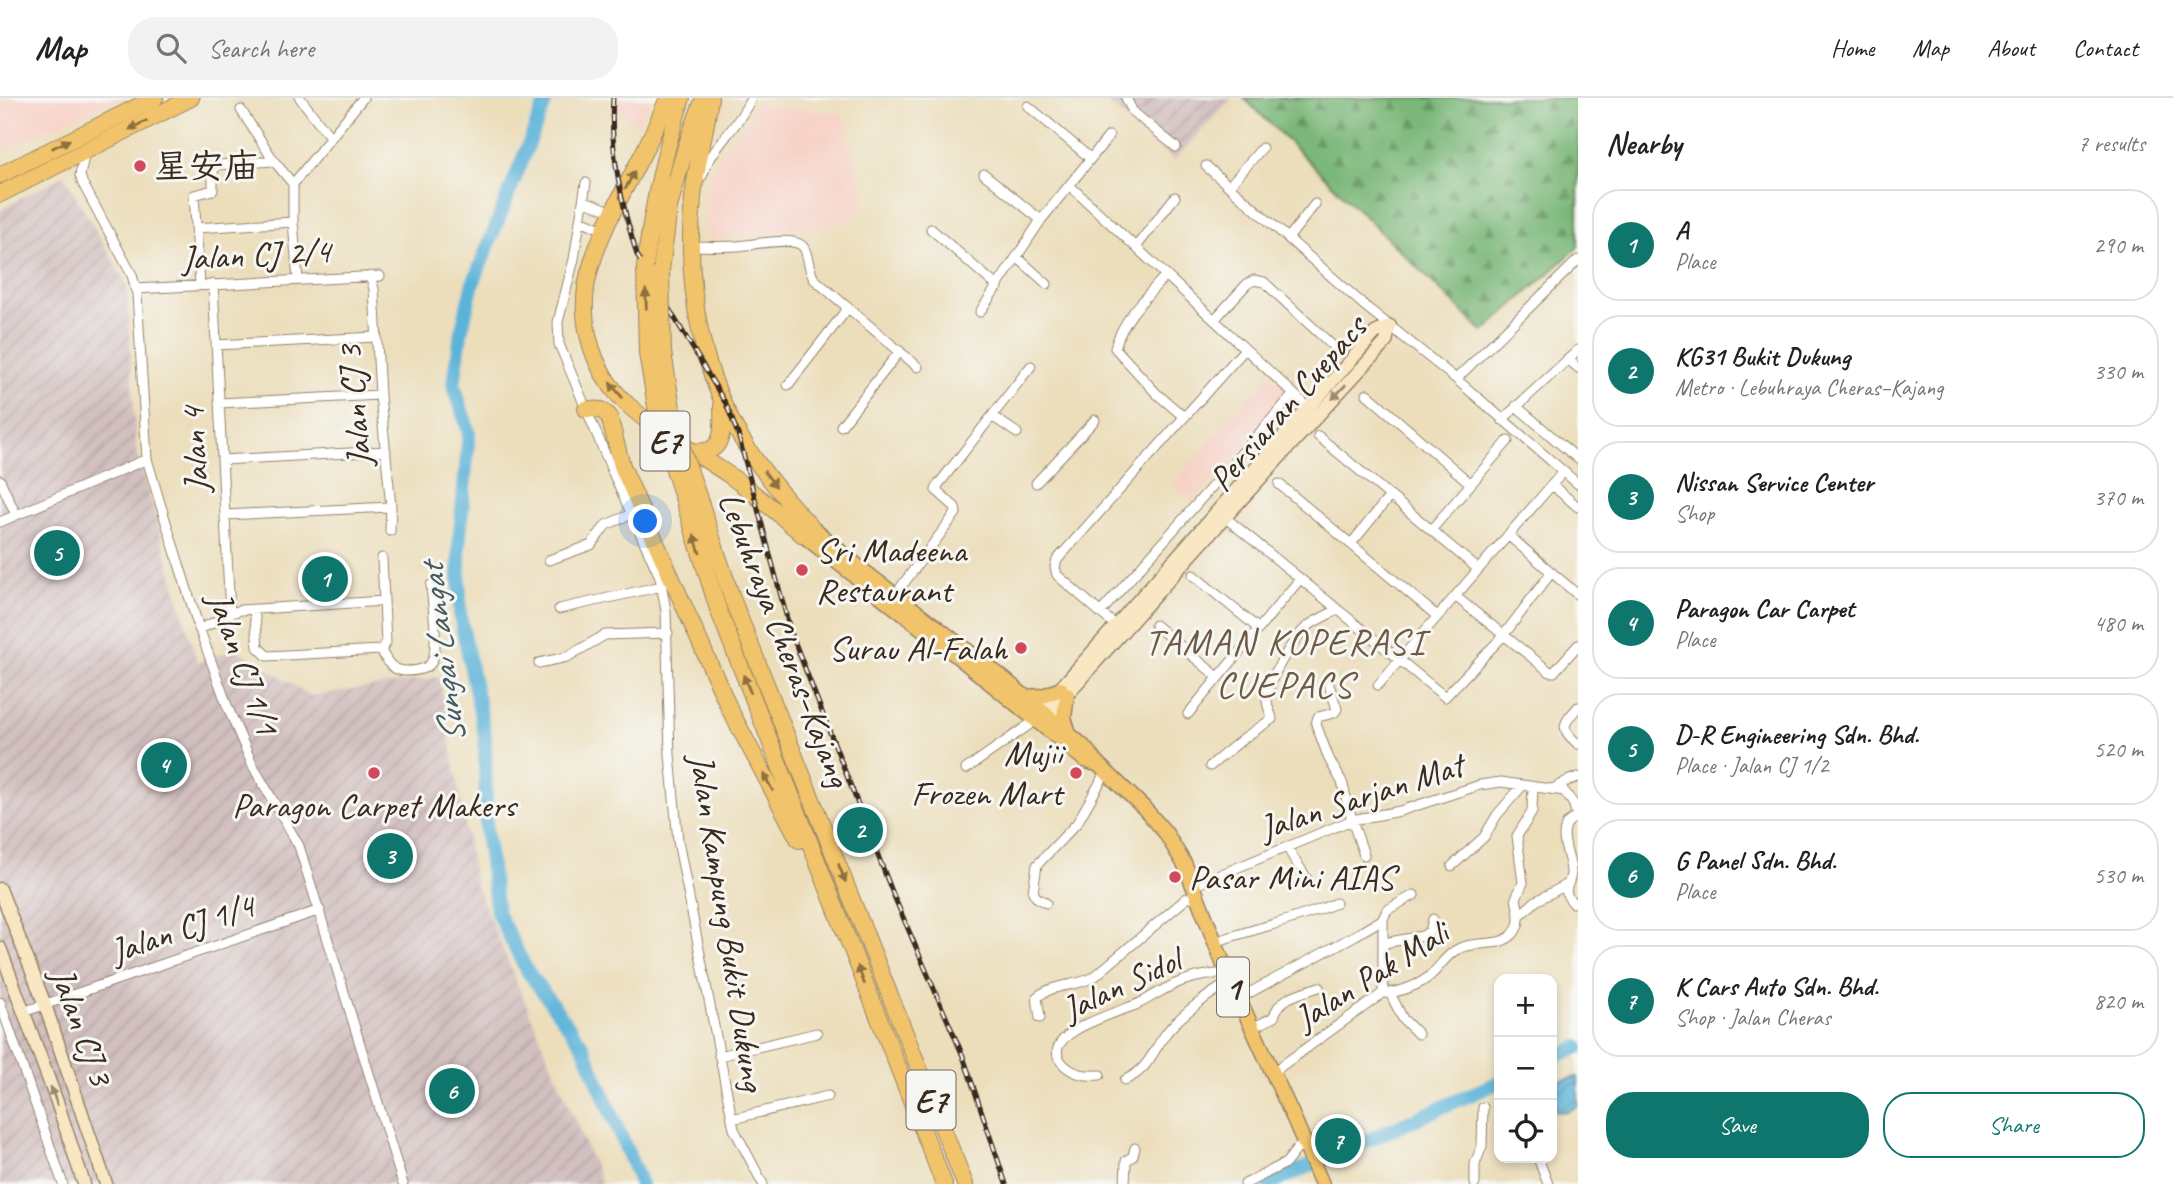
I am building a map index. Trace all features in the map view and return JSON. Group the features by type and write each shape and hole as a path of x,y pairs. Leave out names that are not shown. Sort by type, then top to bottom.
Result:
{"highway":[{"path":"0,174 155,98"},
{"path":"0,194 191,98"},
{"path":"668,98 603,230 591,265 584,295 590,345 605,377 627,404 807,531"},
{"name":"Lebuhraya Cheras–Kajang","path":"681,98 667,142 653,204 653,269 648,353 658,418 718,609 944,1184"},
{"name":"Lebuhraya Cheras–Kajang","path":"704,98 686,146 653,269 675,427 733,601 965,1184"},
{"path":"710,98 692,201 690,246 695,305 706,353 722,400 747,447 807,531"},
{"path":"690,450 701,452 718,444 723,433 722,400"},
{"path":"586,409 601,410 609,416 622,466 730,710 835,907"},
{"path":"729,475 721,457 723,450 737,446 747,447"}],"main road":[{"name":"1","path":"807,531 1025,696 1085,760 1102,768"},
{"name":"1","path":"807,531 1070,735 1165,832 1185,865 1238,999 1320,1181"},
{"path":"1025,696 1064,692 1064,718 1070,735"}],"street":[{"path":"300,98 330,138"},
{"path":"298,280 293,184 363,98"},
{"path":"1126,98 1133,111 1176,147"},
{"path":"692,201 710,155 749,103"},
{"path":"1028,106 1090,158"},
{"path":"241,110 274,161 293,184"},
{"path":"980,312 1041,220 1110,136"},
{"path":"1230,186 1262,148"},
{"name":"Jalan CJ 1/1","path":"85,152 80,175 132,275 147,458 199,629 253,766 299,846 403,1184"},
{"path":"200,285 194,195 213,190 213,170 218,165 274,161"},
{"path":"1206,166 1578,484"},
{"path":"984,174 1041,220"},
{"name":"Jalan Kampung Bukit Dukung","path":"586,183 585,201 558,322 559,344 662,586 668,633 670,755 675,821 734,1129 762,1184"},
{"path":"1069,185 1312,412"},
{"path":"1136,247 1175,197"},
{"path":"585,201 613,212"},
{"path":"1289,237 1315,204"},
{"path":"581,220 603,230"},
{"path":"196,228 293,222"},
{"path":"931,229 998,286"},
{"path":"690,246 733,247 782,241 799,243 804,248 814,279 918,367"},
{"path":"1017,257 1047,284"},
{"path":"1456,379 1578,260"},
{"name":"Jalan CJ 2/4","path":"135,289 375,276"},
{"name":"Jalan CJ 3","path":"375,276 376,337 391,507 390,531"},
{"path":"1165,276 1135,311 1117,338 1115,348 1156,393 1183,416"},
{"path":"1214,320 1247,284 1254,280 1264,282 1336,349"},
{"name":"Jalan 4","path":"213,284 230,613"},
{"path":"788,385 848,309"},
{"name":"Persiaran Cuepacs","path":"1042,715 1312,412 1385,342 1390,326"},
{"path":"216,345 376,337"},
{"path":"1116,626 1057,575 1057,559 1245,349"},
{"path":"1502,420 1578,350"},
{"path":"841,426 900,351"},
{"path":"1568,359 1578,368"},
{"path":"895,595 956,513 955,507 936,490 938,485 1031,366"},
{"path":"1100,613 1294,394"},
{"path":"1367,394 1471,484"},
{"path":"219,404 380,395"},
{"path":"1516,407 1578,459"},
{"path":"992,416 1017,433"},
{"path":"1036,483 1095,420"},
{"path":"1318,436 1478,569"},
{"path":"1431,530 1508,441"},
{"path":"222,460 386,451"},
{"path":"0,522 147,458"},
{"path":"1378,685 1563,472"},
{"path":"0,480 16,515"},
{"path":"1279,484 1437,616"},
{"path":"1552,485 1578,507"},
{"path":"1351,544 1390,496"},
{"path":"225,515 391,507"},
{"path":"549,559 591,545 606,524 632,514"},
{"path":"1221,514 1445,697 1503,636 1551,573"},
{"name":"Persiaran Cuepacs","path":"1064,692 1116,626 1221,514"},
{"path":"1508,535 1578,595"},
{"path":"382,558 386,643 382,650"},
{"path":"1193,575 1259,629"},
{"path":"1188,715 1300,579"},
{"path":"382,650 394,669 405,671 423,668 431,663 435,652 431,585"},
{"path":"559,609 662,586"},
{"path":"1455,596 1550,672 1555,672 1578,645"},
{"path":"199,629 216,623 230,613 254,609 384,601"},
{"path":"254,609 258,647 267,656 382,650"},
{"path":"1210,766 1272,719 1267,695 1275,672 1309,625 1337,610"},
{"path":"1155,625 1218,677"},
{"path":"539,663 566,656 605,635 668,633"},
{"path":"1329,685 1336,709 1334,713 1318,717 1316,724 1329,759 1342,782 1364,855"},
{"path":"1578,707 1565,722 1564,728 1566,734 1578,744"},
{"path":"966,769 1042,715"},
{"path":"1046,903 1033,892 1037,865 1077,823 1102,768"},
{"path":"1553,789 1578,778"},
{"name":"Jalan Sarjan Mat","path":"1040,1018 1037,997 1040,994 1048,989 1087,981 1094,977 1195,891 1288,848 1352,820 1400,811 1480,785 1501,782 1553,789"},
{"path":"1452,866 1484,836 1497,815 1522,786"},
{"path":"1533,787 1532,812 1517,836 1523,879 1522,888 1516,898 1520,915 1536,901 1566,885"},
{"path":"1553,789 1564,791 1569,797 1577,818 1568,822 1565,829 1571,873 1566,893 1573,903"},
{"path":"1288,848 1303,868 1309,883"},
{"name":"Jalan CJ 3","path":"0,889 46,1005 107,1184"},
{"path":"1414,895 1387,910 1383,919 1386,993 1403,1019 1418,1034"},
{"path":"1215,942 1258,927 1306,916 1336,903"},
{"name":"Jalan CJ 1/4","path":"23,1012 320,910"},
{"name":"Jalan Pak Mali","path":"1273,1072 1386,993 1422,982 1457,950 1476,943 1497,943 1504,940 1516,929 1520,915"},
{"path":"1238,999 1383,919"},
{"path":"1384,943 1423,936 1430,931 1433,919"},
{"name":"Jalan CJ 3","path":"0,948 65,1125 83,1184"},
{"path":"1125,1080 1146,1066 1170,1029 1229,977"},
{"name":"Jalan Sidol","path":"1100,1075 1076,1074 1062,1063 1058,1054 1066,1035 1116,1011 1142,1002 1164,987 1192,978 1229,977"},
{"path":"1252,1028 1273,1017 1276,1009 1293,995 1319,987"},
{"path":"0,1002 63,1184"},
{"path":"719,1056 817,1033"},
{"path":"732,1119 828,1096"},
{"path":"1475,1184 1475,1164 1482,1146 1483,1108"},
{"path":"65,1125 85,1118"},
{"path":"1125,1184 1126,1161 1133,1156 1135,1148"},
{"path":"1245,1184 1286,1163 1297,1149 1307,1149"},
{"path":"1540,1163 1548,1184"}],"shaded area":[{"path":"0,98 121,98 0,152"},
{"path":"619,98 650,98 638,126 615,109"},
{"path":"1102,98 1232,98 1174,160"},
{"path":"756,103 842,114 866,201 852,222 712,240 705,232 707,189 712,168 724,146 745,124"},
{"path":"64,175 127,285 136,448 197,662 236,649 311,696 439,677 475,883 602,1184 0,1184 0,210"},
{"path":"1269,375 1290,395 1193,503 1171,484"}],"green space":[{"path":"1244,98 1578,98 1578,247 1483,332"}],"water":[{"path":"1578,1077 1578,1106 1568,1111 1557,1112 1557,1081"}],"waterway":[{"name":"Sungai Langat","path":"547,98 472,286 461,333 454,385 469,433 459,545 460,615 485,736 486,831 497,912 526,969 583,1046 641,1184"},
{"path":"1557,1056 1578,1047"},
{"path":"1269,1184 1494,1084"}],"railway":[{"path":"613,98 613,138 618,178 637,255 726,404 738,434 790,630 893,894 963,1056 1006,1184"}],"place":[{"name":"星安庙","path":"140,166"},
{"name":"D-R Engineering Sdn. Bhd.","path":"57,553"},
{"name":"Sri Madeena Restaurant","path":"802,570"},
{"name":"A","path":"325,579"},
{"name":"Surau Al-Falah","path":"1021,648"},
{"name":"Paragon Car Carpet","path":"164,765"},
{"name":"Paragon Carpet Makers","path":"374,773"},
{"name":"Mujii Frozen Mart","path":"1076,773"},
{"name":"KG31 Bukit Dukung","path":"860,830"},
{"name":"Nissan Service Center","path":"390,856"},
{"name":"Pasar Mini AIAS","path":"1175,877"},
{"name":"G Panel Sdn. Bhd.","path":"452,1091"},
{"name":"K Cars Auto Sdn. Bhd.","path":"1338,1141"}],"district":[{"name":"TAMAN KOPERASI CUEPACS","path":"1285,662"}]}
